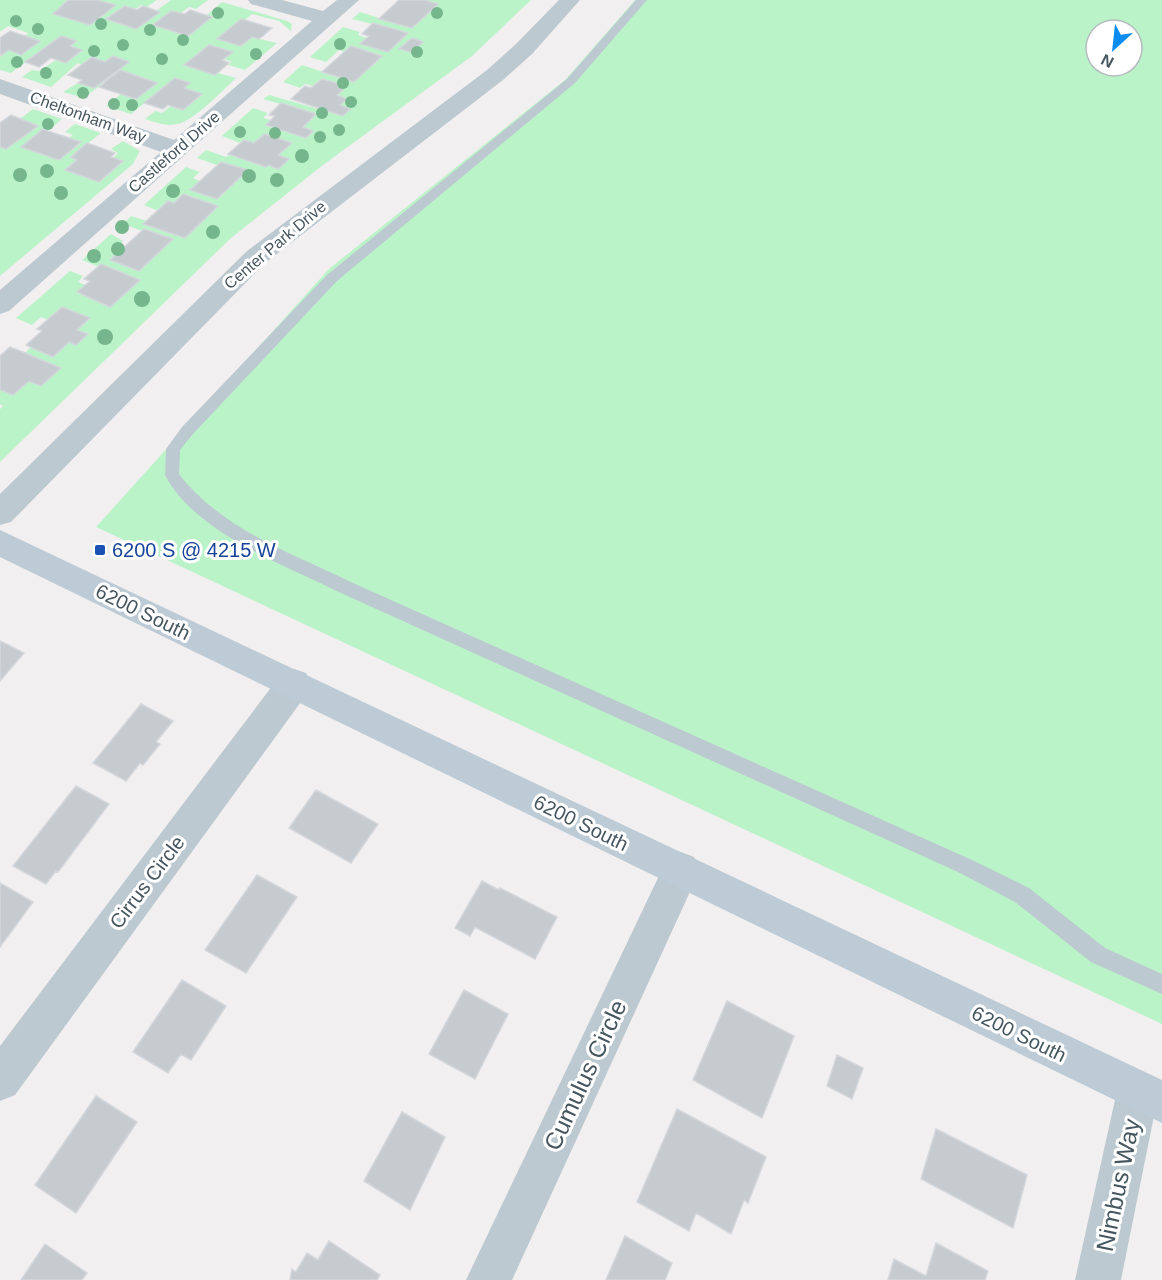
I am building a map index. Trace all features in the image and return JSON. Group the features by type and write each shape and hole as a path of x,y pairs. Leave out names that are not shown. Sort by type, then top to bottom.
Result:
{"main road":[{"name":"6200 South","path":"0,543 1150,1097"}],"street":[{"path":"258,0 328,19"},
{"name":"Castleford Drive","path":"0,305 349,0"},
{"name":"Center Park Drive","path":"0,513 256,257 495,75 524,49 570,0"},
{"name":"Cheltonham Way","path":"0,86 176,149"},
{"name":"Cirrus Circle","path":"0,1080 294,684"},
{"name":"Cumulus Circle","path":"489,1280 681,870"},
{"name":"Nimbus Way","path":"1098,1280 1150,1097"}],"lane":[{"path":"642,0 571,81 332,278 187,431 173,449 172,475 195,503 226,525 272,549 369,598 965,866 1023,895 1098,955 1162,984"}],"green space":[{"path":"0,0 67,0 53,14 97,0 157,0 147,7 142,5 135,9 125,6 107,19 136,29 171,0 208,0 196,9 189,7 181,13 171,11 153,25 188,36 212,17 207,15 222,2 292,24 291,31 279,21 252,14 245,20 241,19 218,39 252,37 277,43 245,70 228,65 232,62 224,59 232,52 209,45 185,64 236,78 208,105 184,122 169,125 145,119 155,111 162,113 171,106 183,110 202,95 184,88 190,83 175,78 131,114 106,106 121,94 136,99 156,83 120,70 84,98 63,92 78,83 94,88 128,62 113,56 105,62 92,57 82,65 78,63 51,87 22,77 32,70 39,71 56,60 66,63 82,51 70,46 76,41 61,36 11,73 0,70 0,56 9,50 21,55 40,41 25,36 28,33 8,26 0,32"},
{"path":"425,0 531,0 472,56 323,165 231,238 0,462 0,409 3,406 0,404 0,390 13,395 29,381 41,386 60,368 25,353 31,347 53,357 69,342 76,345 87,335 77,330 90,319 62,307 48,320 41,317 32,325 16,318 70,271 83,276 78,282 86,285 77,293 110,306 140,280 101,264 97,266 82,260 111,234 123,241 113,250 117,253 111,260 139,271 172,240 145,229 142,231 123,224 131,216 147,221 144,225 185,238 218,206 184,194 174,203 158,211 144,205 186,167 200,172 193,178 200,181 191,190 217,199 247,171 221,162 217,165 197,158 206,150 266,167 269,165 279,168 278,155 291,142 265,134 254,143 244,140 240,143 222,136 253,108 268,113 263,118 271,120 266,126 306,138 313,131 303,127 316,114 263,99 269,95 343,116 350,109 340,105 347,99 337,95 346,86 322,79 313,86 305,84 300,88 283,82 302,65 354,82 382,56 351,46 344,52 339,50 326,62 310,57 343,27 360,32 358,35 367,38 361,44 387,52 408,33 352,19 360,12 412,28 438,4"},
{"path":"635,0 1162,0 1162,1024 96,527 329,269 566,79"},
{"path":"33,109 62,119 48,131 43,129 22,147 59,160 81,143 69,138 73,135 65,132 75,124 101,133 71,157 77,160 66,170 99,182 123,162 113,158 118,153 111,149 123,141 140,151 133,164 0,276 0,147 6,149 37,126 20,119"}],"building":[{"path":"68,0 97,0 116,5 90,25 53,14"},
{"path":"399,0 425,0 438,4 412,28 379,19"},
{"path":"125,6 137,10 143,6 160,12 136,29 106,19"},
{"path":"190,10 212,17 188,36 153,25 171,11 185,14"},
{"path":"241,19 272,28 259,39 252,37 241,46 217,39"},
{"path":"373,23 408,33 388,52 360,44 369,36 362,34"},
{"path":"10,31 40,41 21,55 9,50 0,56 0,38"},
{"path":"61,36 76,41 70,46 82,50 66,63 51,58 39,67 25,62"},
{"path":"412,38 423,42 411,52 399,49"},
{"path":"209,45 233,52 222,60 229,63 215,75 184,65"},
{"path":"351,46 382,56 354,82 322,72"},
{"path":"113,56 129,62 94,88 78,83 82,80 68,75 92,57 105,62"},
{"path":"120,70 157,83 136,99 99,87"},
{"path":"175,78 190,83 184,88 202,94 183,110 168,105 163,109 144,103"},
{"path":"322,79 347,86 337,95 347,99 340,105 350,109 343,116 291,99 305,86 311,88"},
{"path":"281,103 316,114 303,127 313,131 306,138 266,125 275,116 269,115"},
{"path":"11,115 38,126 6,149 0,147 0,123"},
{"path":"43,129 81,142 59,160 21,147"},
{"path":"265,134 292,143 278,155 289,159 278,169 228,154 244,140 254,143"},
{"path":"87,143 115,153 111,157 123,161 99,182 65,170 77,160 71,157"},
{"path":"221,162 248,170 217,199 190,190"},
{"path":"183,194 218,206 185,238 143,224 168,201 174,203"},
{"path":"144,229 173,239 139,271 110,260"},
{"path":"101,264 140,280 110,307 77,292 90,281 84,279"},
{"path":"62,307 90,318 77,330 88,334 76,345 69,342 53,357 26,345 42,331 37,329"},
{"path":"10,347 61,368 41,386 29,381 13,395 0,390 0,356"},
{"path":"0,641 24,653 0,681"},
{"path":"141,704 173,721 156,742 160,744 143,765 140,763 126,781 93,763"},
{"path":"76,786 109,804 58,872 56,871 46,884 13,866"},
{"path":"316,790 378,824 351,863 289,828"},
{"path":"257,875 297,897 246,973 205,950"},
{"path":"482,881 557,917 535,959 475,927 470,936 455,928"},
{"path":"0,883 33,902 0,947"},
{"path":"182,980 226,1006 191,1060 181,1054 168,1073 133,1052"},
{"path":"464,990 508,1014 475,1079 429,1054"},
{"path":"727,1001 794,1036 762,1118 693,1080"},
{"path":"837,1055 863,1068 852,1099 827,1086"},
{"path":"96,1096 137,1122 76,1213 35,1185"},
{"path":"677,1109 766,1157 748,1203 744,1200 731,1234 696,1213 689,1231 637,1202"},
{"path":"402,1112 445,1137 410,1210 364,1181"},
{"path":"936,1129 1027,1175 1013,1228 921,1179"},
{"path":"625,1236 672,1263 665,1280 606,1280"},
{"path":"329,1241 380,1275 377,1280 290,1280 292,1269 296,1272 307,1253 318,1260"},
{"path":"936,1243 988,1271 985,1280 888,1280 894,1259 926,1276"},
{"path":"45,1244 87,1273 82,1280 21,1280"}],"place":[{"name":"6200 S @ 4215 W","path":"100,550"}]}
